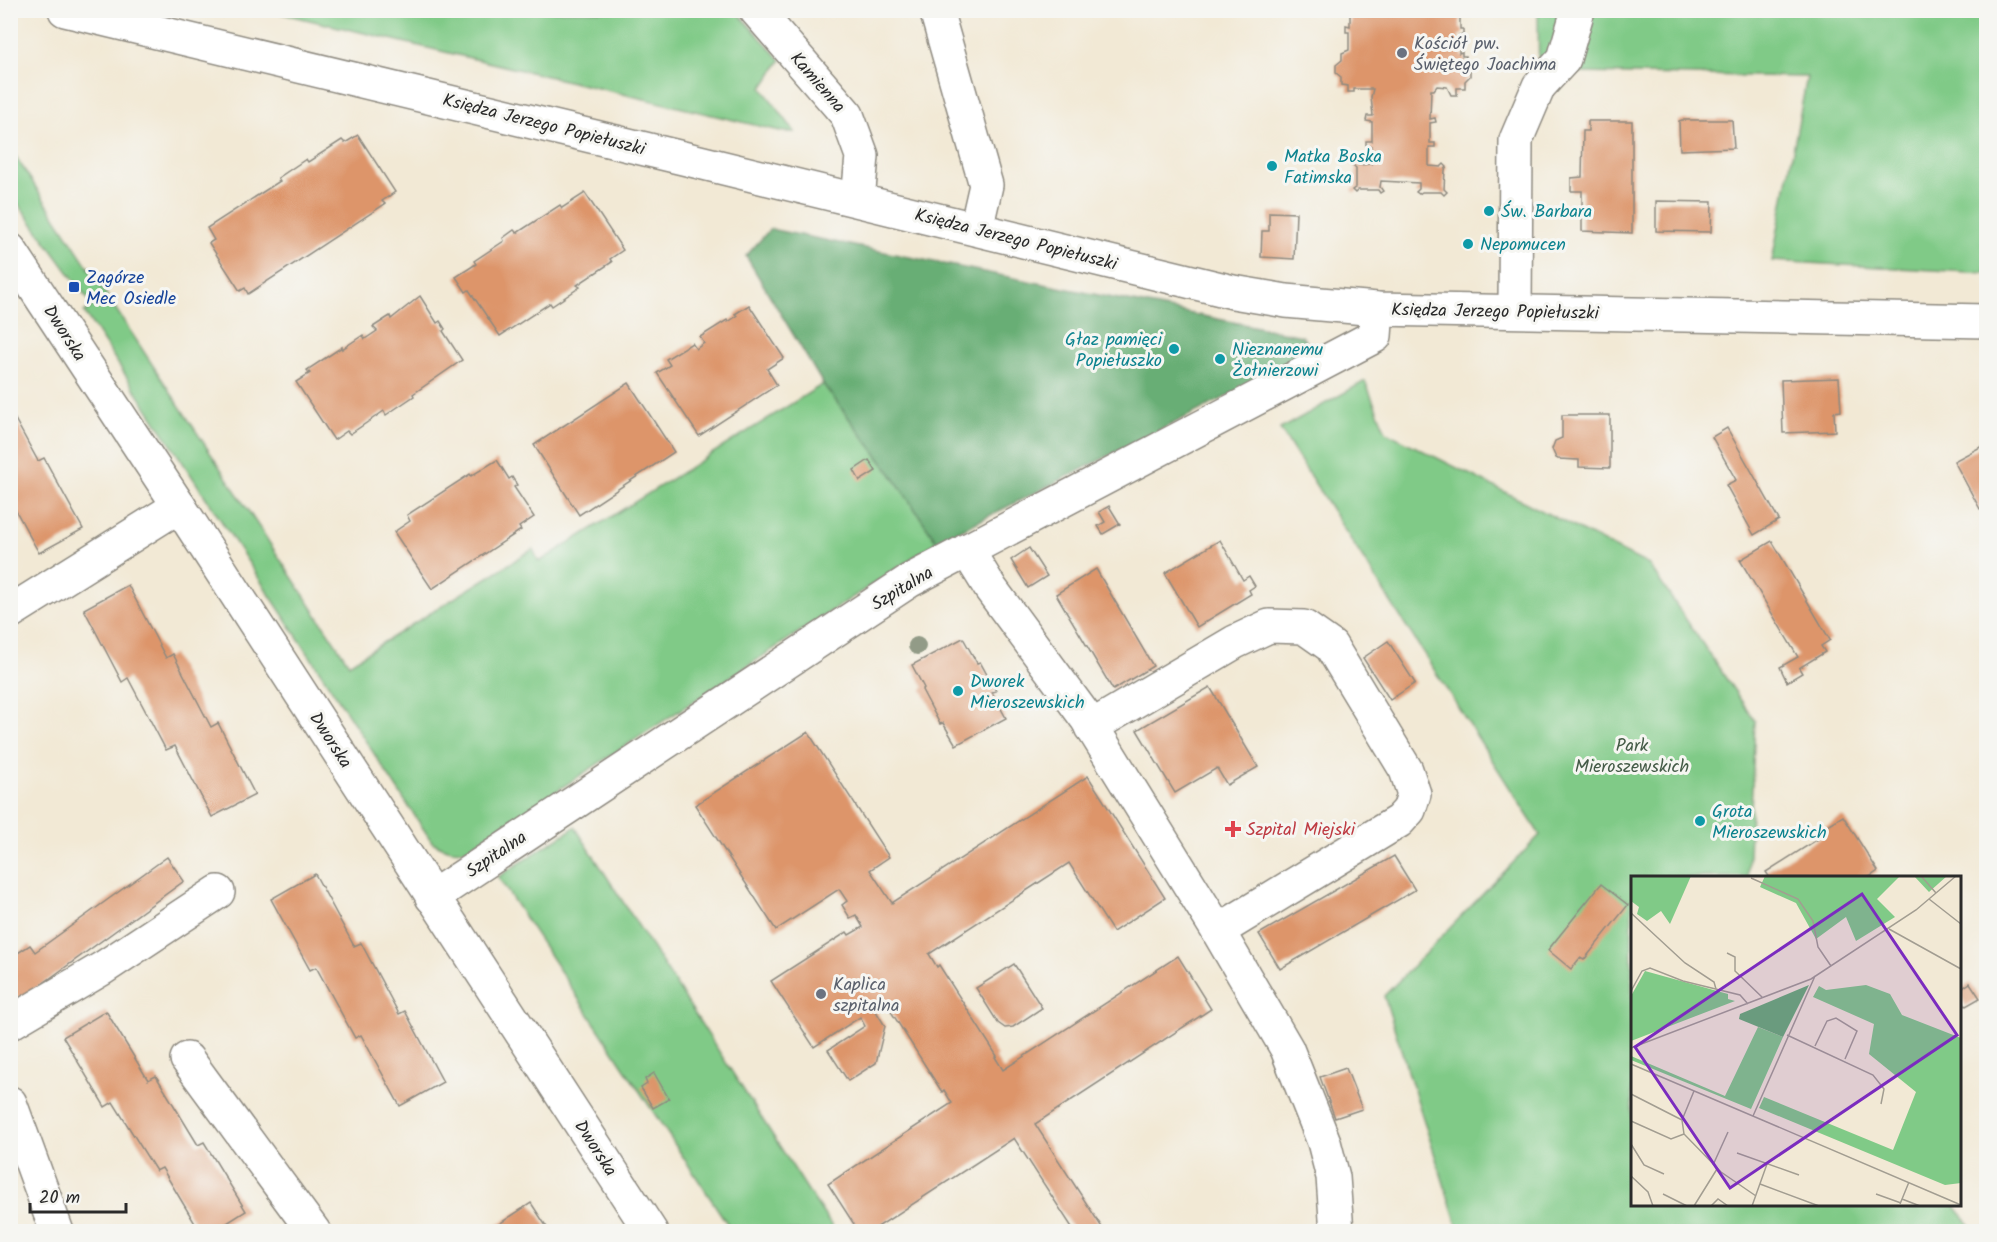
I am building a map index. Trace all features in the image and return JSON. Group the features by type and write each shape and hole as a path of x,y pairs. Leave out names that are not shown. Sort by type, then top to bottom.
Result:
{"street":[{"name":"Księdza Jerzego Popiełuszki","path":"65,10 1233,292 1286,301 1377,309 1986,321"},
{"name":"Kamienna","path":"756,10 847,115 862,156 858,200"},
{"path":"936,10 986,185 976,229"},
{"path":"1515,310 1516,140 1539,86 1564,59 1578,10"},
{"name":"Dworska","path":"10,250 651,1232"},
{"name":"Szpitalna","path":"432,897 899,588 1375,336 1377,309"},
{"path":"10,612 179,506"},
{"path":"968,550 991,589 1092,727 1218,931 1287,1049 1311,1107 1333,1177 1337,1232"},
{"path":"1092,727 1235,642 1269,626 1304,627 1331,646 1406,770 1414,794 1409,810 1399,821 1218,931"},
{"path":"10,1023 103,968 218,892"},
{"path":"187,1059 314,1232"},
{"path":"10,1103 57,1232"}],"green space":[{"path":"271,11 736,11 781,60 762,88 795,132 784,132"},
{"path":"1538,11 1986,11 1986,273 1772,261 1807,77 1576,73 1539,86"},
{"path":"10,148 349,664 533,549 539,562 823,384 890,472 937,542 468,849 450,850 441,847 432,842 84,312 93,306 11,194"},
{"path":"770,229 1302,336 1310,346 1308,356 937,542 890,472 823,384 746,256"},
{"name":"Park Mieroszewskich","path":"1365,381 1386,432 1649,565 1755,721 1748,876 1631,876 1631,1206 1955,1206 1975,1231 1459,1231 1384,996 1540,835 1280,429"},
{"path":"575,827 835,1231 732,1231 498,877"}],"building":[{"path":"1350,10 1460,10 1460,29 1463,29 1463,35 1459,35 1459,53 1462,52 1462,56 1466,56 1465,62 1470,69 1470,76 1465,81 1465,88 1457,88 1457,95 1451,95 1447,87 1437,86 1431,90 1430,119 1435,118 1436,122 1430,123 1430,143 1435,143 1435,147 1429,147 1429,166 1441,167 1444,164 1447,167 1444,189 1447,192 1444,195 1441,192 1419,194 1416,192 1419,189 1419,183 1381,181 1380,187 1383,191 1380,193 1378,190 1358,190 1355,193 1352,190 1356,187 1356,168 1353,165 1355,162 1358,165 1371,164 1371,146 1366,145 1366,141 1372,141 1372,122 1366,121 1367,116 1373,116 1371,97 1373,89 1354,89 1354,92 1348,92 1348,86 1341,85 1341,77 1336,73 1336,65 1342,60 1342,53 1349,50 1349,32 1346,32 1346,25 1350,26"},
{"path":"1732,120 1734,148 1680,150 1679,121"},
{"path":"1588,121 1632,121 1632,233 1582,231 1582,191 1571,191 1571,178 1582,177 1583,131 1588,131"},
{"path":"358,135 395,192 382,201 385,204 248,294 245,288 240,291 209,243 214,240 207,228 280,181 278,178 306,159 308,162 342,140 345,143"},
{"path":"585,193 623,250 610,259 612,262 577,285 580,287 552,306 550,303 500,336 469,290 466,292 456,277 476,264 474,261 504,241 503,238 514,230 517,233 560,205 562,208"},
{"path":"1656,201 1712,202 1711,232 1656,231"},
{"path":"1269,212 1296,213 1294,259 1261,257 1262,231 1269,231"},
{"path":"420,296 437,323 440,321 445,329 443,331 462,360 386,415 384,411 350,434 347,431 334,440 296,382 310,373 307,370 342,347 342,349 363,335 365,339 377,331 373,327 390,316 391,319"},
{"path":"749,305 784,358 767,369 777,385 699,436 657,373 670,365 666,359 692,343 696,349 704,343 700,337 727,320 728,322 737,316 735,314"},
{"path":"1839,378 1841,411 1834,412 1835,431 1783,433 1781,380"},
{"path":"629,383 674,452 579,515 534,445"},
{"path":"10,410 38,461 44,458 83,529 39,553 10,500"},
{"path":"1562,415 1610,415 1610,468 1579,467 1579,460 1556,458 1552,449 1555,441 1562,438"},
{"path":"1727,428 1779,520 1754,535 1726,485 1736,480 1712,437"},
{"path":"1986,444 1986,505 1980,509 1954,461"},
{"path":"497,460 509,479 512,477 517,485 514,487 534,517 519,527 521,530 432,589 394,532 410,521 407,515 470,474 471,476"},
{"path":"869,460 876,471 860,481 854,470"},
{"path":"1109,506 1120,524 1103,534 1098,526 1105,522 1099,512"},
{"path":"1220,540 1243,580 1249,576 1255,586 1249,590 1251,594 1197,627 1165,573"},
{"path":"1772,541 1830,640 1821,646 1825,652 1799,668 1802,673 1787,682 1780,667 1798,657 1740,560"},
{"path":"1029,548 1047,576 1028,588 1011,560"},
{"path":"1096,569 1153,666 1113,690 1056,594"},
{"path":"128,585 166,658 173,654 211,727 218,723 255,795 212,817 175,746 166,750 128,678 122,682 84,609"},
{"name":"Dworek Mieroszewskich","path":"963,638 996,691 992,692 1006,718 956,745 943,723 940,724 912,665"},
{"path":"1388,641 1415,683 1390,700 1363,658"},
{"path":"1210,687 1258,767 1227,785 1217,768 1175,793 1137,730"},
{"path":"808,732 889,857 870,870 892,903 1088,776 1165,898 1113,932 1069,863 929,954 937,967 939,965 997,1056 995,1057 1003,1070 1178,956 1211,1009 1035,1124 1105,1232 1075,1232 1014,1138 870,1232 859,1232 828,1184 952,1103 944,1090 942,1092 885,1002 874,1008 885,1026 876,1063 848,1081 828,1050 865,1026 860,1017 814,1047 771,981 847,932 849,935 863,927 856,915 850,918 842,905 847,901 839,889 776,930 695,805"},
{"path":"1843,816 1878,871 1871,876 1769,876 1766,872 1826,834 1823,828"},
{"path":"1394,856 1415,890 1280,969 1259,934"},
{"path":"167,857 184,881 20,1000 10,986 10,958 30,945 35,952"},
{"path":"315,874 354,946 361,943 399,1014 405,1011 443,1082 400,1106 361,1035 355,1038 316,967 310,970 271,899"},
{"path":"1601,884 1628,905 1584,960 1580,958 1571,969 1548,950"},
{"path":"1014,964 1042,1008 1013,1027 1005,1028 998,1023 976,988"},
{"path":"1970,983 1980,998 1966,1006 1961,997 1961,989"},
{"path":"106,1011 148,1080 156,1076 198,1145 204,1142 246,1211 213,1232 200,1232 162,1168 156,1171 113,1102 105,1107 63,1037"},
{"path":"1346,1068 1362,1109 1335,1118 1320,1077"},
{"path":"654,1073 669,1099 653,1108 641,1088 647,1084 645,1079"},
{"path":"531,1203 550,1232 491,1232 490,1230"}],"place":[{"name":"Kościół pw. Świętego Joachima","path":"1402,53"},
{"name":"Matka Boska Fatimska","path":"1272,166"},
{"name":"Św. Barbara","path":"1489,211"},
{"name":"Nepomucen","path":"1468,244"},
{"name":"Zagórze Mec Osiedle","path":"74,287"},
{"name":"Głaz pamięci Popiełuszko","path":"1174,349"},
{"name":"Nieznanemu Żołnierzowi","path":"1220,359"},
{"name":"Dworek Mieroszewskich","path":"958,691"},
{"name":"Grota Mieroszewskich","path":"1700,821"},
{"name":"Szpital Miejski","path":"1233,829"},
{"name":"Kaplica szpitalna","path":"821,994"}]}
